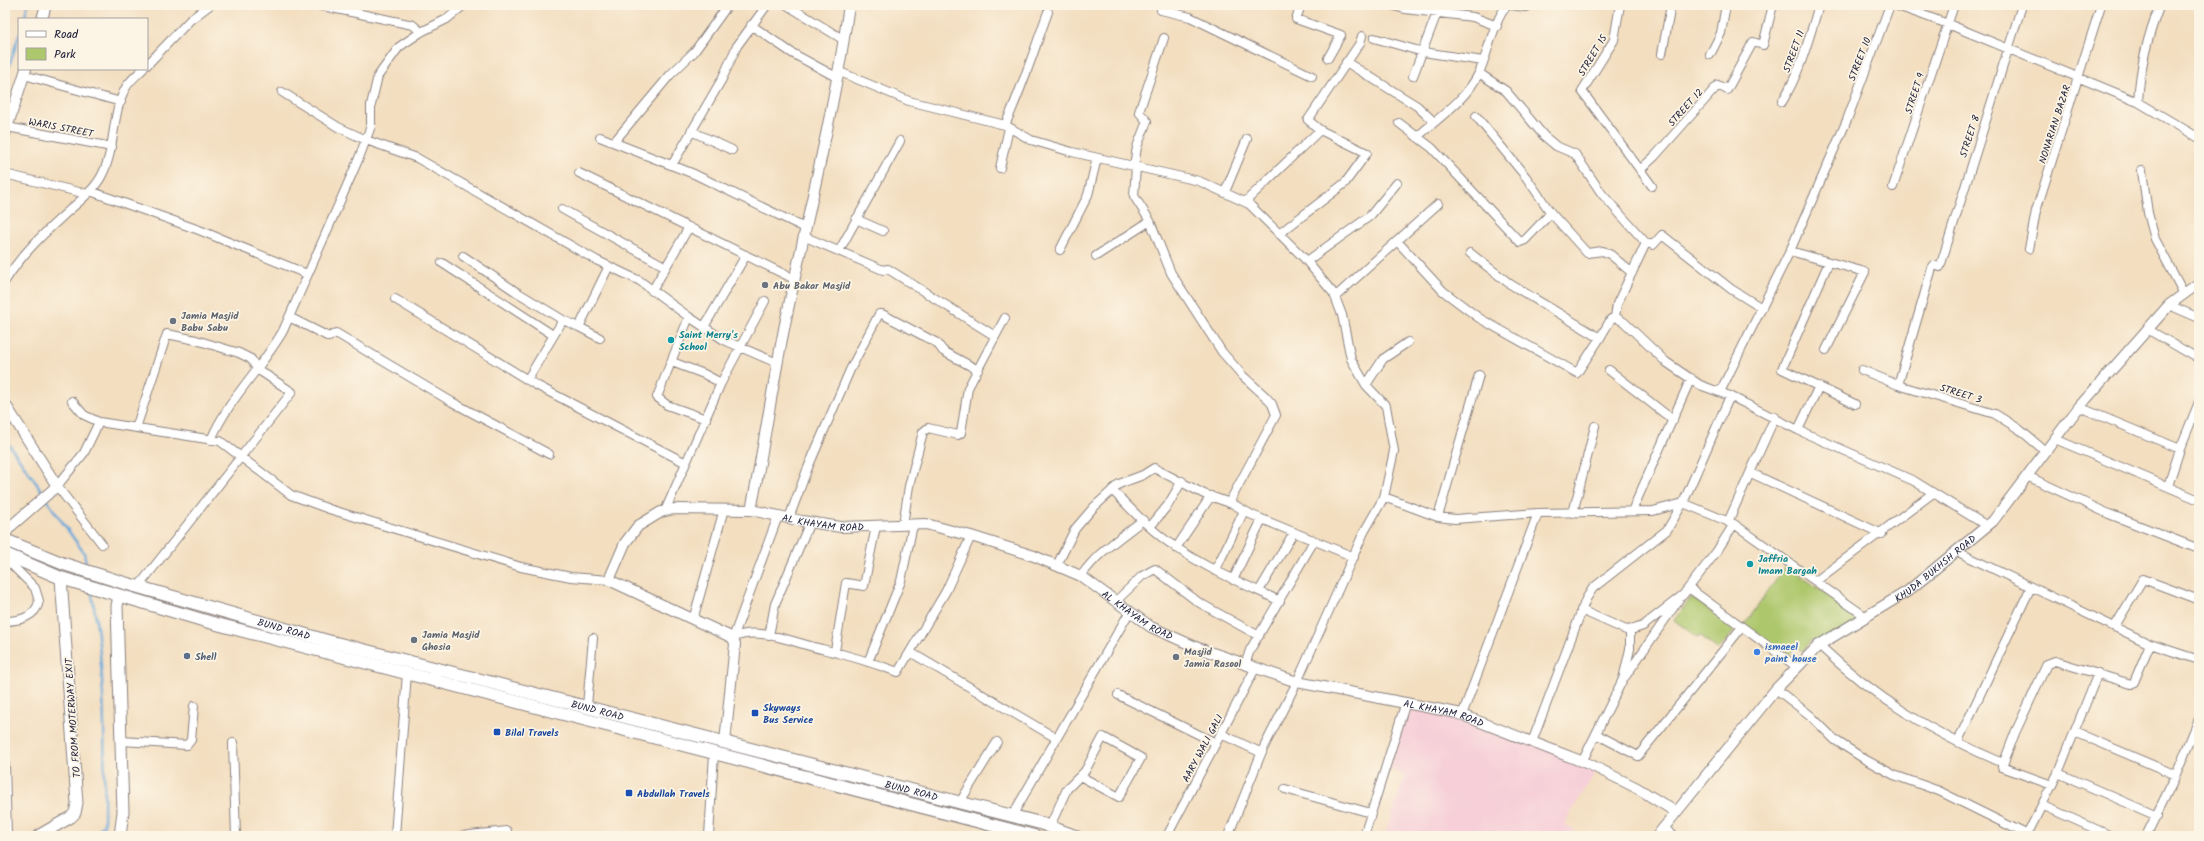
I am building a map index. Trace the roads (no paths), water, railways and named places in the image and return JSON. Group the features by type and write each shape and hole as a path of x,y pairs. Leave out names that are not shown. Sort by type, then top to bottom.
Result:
{"main road":[{"name":"BUND ROAD","path":"5,540 64,564 121,582 324,640 587,706 793,761 960,802 1050,826 1075,836"},
{"name":"BUND ROAD","path":"5,554 62,578 192,617 714,753 1001,832 1034,836"},
{"name":"TO FROM MOTERWAY EXIT","path":"38,836 71,817 75,813 77,803 62,578"},
{"path":"119,596 117,606 123,812 120,836"},
{"path":"192,617 196,604"}],"street":[{"path":"42,18 46,5"},
{"path":"148,64 190,20 210,5"},
{"path":"318,5 413,26 420,32"},
{"path":"211,440 223,414 272,350 289,317 366,140 371,126 373,90 378,76 399,47 420,32 447,19 464,5"},
{"path":"614,142 628,122 670,75 694,52 728,5"},
{"path":"672,165 722,79 737,46 767,5"},
{"path":"787,5 844,40"},
{"path":"751,510 760,468 777,363 794,278 839,75 849,5"},
{"path":"1163,5 1161,10 1190,18 1312,76"},
{"path":"1301,5 1296,19 1341,35 1328,58"},
{"path":"1391,5 1439,9 1473,17 1497,26"},
{"path":"1417,137 1465,95 1479,73 1497,26 1509,5 1525,7 1530,5"},
{"name":"STREET 15","path":"1620,5 1614,40 1582,91 1640,170"},
{"path":"1662,54 1671,5"},
{"path":"1710,55 1721,33 1726,5"},
{"name":"STREET 12","path":"1640,170 1655,156 1718,85 1727,90 1753,42 1763,45 1773,5"},
{"name":"STREET 11","path":"1782,102 1790,89 1808,42 1819,5"},
{"name":"STREET 10","path":"1720,392 1760,307 1774,285 1790,251 1847,120 1890,5"},
{"path":"1895,5 1948,24 2138,102 2199,138"},
{"name":"STREET 9","path":"1894,187 1954,5"},
{"name":"STREET 8","path":"1898,385 1934,265 1940,267 2022,5"},
{"name":"NONARIAN BAZAR","path":"2029,249 2036,211 2102,5"},
{"path":"2138,102 2140,66 2150,30 2160,5"},
{"path":"1413,76 1439,9"},
{"path":"1000,168 1007,126 1020,93 1027,66 1048,12"},
{"path":"751,25 792,53 839,75 909,101 1007,126 1030,140 1097,158 1199,181 1225,192 1245,202 1279,234 1307,261 1335,297 1342,315 1351,359 1366,385 1386,406 1394,451 1384,497 1364,532 1297,682 1262,753 1228,836"},
{"path":"1279,234 1344,183 1367,153 1320,130 1308,120 1360,42 1362,36"},
{"path":"1164,38 1139,112 1147,121 1137,147 1134,196 1150,221 1171,273 1199,318 1222,352 1272,404 1276,415 1229,503"},
{"path":"1374,38 1423,52 1483,61"},
{"path":"1346,62 1417,106 1434,122"},
{"path":"5,281 14,266 36,241 89,193 102,176 112,147 125,89 142,70"},
{"path":"6,131 25,72 121,102"},
{"path":"1479,73 1506,91 1544,136 1556,146 1575,154 1602,194 1646,243 1653,244 1662,235 1731,289 1760,307"},
{"path":"282,92 338,127 366,140 417,158 609,266 640,281 704,328 741,348 777,363"},
{"path":"1476,116 1526,177 1551,213 1587,253 1603,251 1611,255 1632,273"},
{"path":"1399,123 1432,148 1520,242 1525,240 1551,213"},
{"path":"1245,202 1320,130"},
{"name":"WARIS STREET","path":"6,131 112,147"},
{"path":"691,131 732,150"},
{"path":"600,136 672,165 839,251 883,270 888,269 906,282 995,336"},
{"path":"1225,192 1247,139"},
{"path":"839,251 900,141"},
{"path":"1060,250 1088,195 1097,158"},
{"path":"1640,170 1652,186"},
{"path":"2142,171 2148,213 2155,240 2184,294"},
{"path":"579,173 794,278"},
{"path":"5,174 89,193 199,230 307,274"},
{"path":"1307,261 1370,216 1397,183"},
{"path":"1335,297 1438,204"},
{"path":"562,209 666,267"},
{"path":"856,219 883,231"},
{"path":"1096,256 1150,221"},
{"path":"652,290 690,227"},
{"path":"1397,241 1443,291 1479,318 1577,373 1612,319 1615,317 1617,304 1646,243"},
{"path":"1790,251 1865,272 1826,350"},
{"path":"1470,253 1510,284 1600,338"},
{"path":"704,328 746,255"},
{"path":"463,256 515,291 563,320 600,338"},
{"path":"1828,262 1782,369 1855,404"},
{"path":"442,263 554,335"},
{"path":"579,327 609,266"},
{"name":"KHUDA BUKHSH ROAD","path":"1657,836 1776,689 1819,645 1908,591 1993,521 2079,407 2169,305 2199,283"},
{"path":"395,299 527,380 686,463"},
{"path":"665,511 721,383 765,301"},
{"path":"2169,305 2199,318"},
{"path":"790,518 807,470 850,370 879,314 882,314 937,343 943,351 978,370"},
{"path":"289,317 329,337 336,333 452,402 549,454"},
{"path":"689,317 657,397 667,405 706,418"},
{"path":"1615,317 1624,322 1666,362 1700,385 1730,396 1775,417 1798,430 1914,481 1987,526"},
{"path":"868,662 901,581 908,525 909,486 923,432 928,428 958,435 961,433 968,388 1005,318"},
{"path":"527,380 563,320"},
{"path":"2147,329 2199,359"},
{"path":"136,428 167,334 196,340 238,353 251,360 257,369 292,392 138,587"},
{"path":"1366,385 1384,359 1408,342"},
{"path":"672,362 704,374 721,383"},
{"path":"1609,370 1673,420"},
{"name":"STREET 3","path":"1862,370 1898,385 1995,414 2019,429 2045,451"},
{"path":"1438,517 1479,375"},
{"path":"1632,511 1691,378"},
{"path":"1798,430 1819,386"},
{"path":"1532,742 1581,610 1593,588 1667,530 1683,503 1730,396"},
{"path":"72,401 84,415 99,422 220,441 291,495 330,509 521,567 571,577 609,580 733,638"},
{"path":"2168,486 2180,449 2199,402"},
{"path":"5,404 57,486 102,544"},
{"path":"2079,407 2180,449"},
{"path":"1582,762 1623,679 1683,595 1717,551 1731,523 1750,473 1775,417"},
{"path":"8,531 57,486 84,453 99,422"},
{"path":"1573,513 1595,426"},
{"path":"2055,438 2199,500"},
{"path":"1057,565 1074,530 1093,508 1119,484 1143,475 1154,468 1244,511 1354,557"},
{"path":"1750,473 1882,534"},
{"path":"2027,476 2109,514 2199,549"},
{"path":"1150,526 1168,505 1182,481"},
{"path":"1112,490 1143,520 1176,548 1215,571 1280,601"},
{"path":"1816,581 1882,534 1933,493"},
{"path":"1176,548 1211,496"},
{"path":"1384,497 1438,517 1479,518 1538,513 1653,511 1683,503 1731,523 1862,614"},
{"name":"AL KHAYAM ROAD","path":"609,580 625,543 638,526 646,519 674,509 751,510 841,527 926,524 971,536 1057,565 1081,576 1158,630 1198,648 1255,669 1297,682 1462,714 1582,762 1638,788 1676,812"},
{"path":"693,620 724,509"},
{"path":"1215,571 1244,511"},
{"path":"1462,714 1538,513"},
{"path":"725,742 735,644 733,638 778,516"},
{"path":"1233,580 1262,519"},
{"path":"1081,576 1090,563 1109,545 1143,520"},
{"path":"769,636 775,604 810,522"},
{"path":"835,651 846,583 864,586 876,526"},
{"path":"1259,591 1294,532"},
{"path":"733,638 740,634 769,636 835,651 898,672 946,591 971,536"},
{"path":"1245,665 1250,650 1314,541"},
{"path":"1956,551 2150,644 2199,660"},
{"path":"5,558 35,588 39,602 34,612 28,617 5,621"},
{"path":"1116,601 1142,576 1155,569 1198,602 1258,636"},
{"path":"2115,626 2143,579 2199,600"},
{"path":"1958,741 2031,587"},
{"path":"1689,588 1797,667"},
{"path":"1581,610 1630,630 1648,622 1683,595"},
{"path":"1012,816 1056,738 1093,678 1130,611"},
{"path":"1596,734 1638,756 1742,627"},
{"path":"1623,679 1630,649 1630,630"},
{"path":"587,706 593,638"},
{"path":"2052,785 2002,767 2047,664 2055,660 2128,683 2134,682 2150,644"},
{"path":"1819,645 1851,676 1892,705 1941,735 1958,741 2003,763"},
{"path":"910,652 1056,738"},
{"name":"AARY WALI GALI","path":"1168,836 1255,669"},
{"path":"395,836 407,673"},
{"path":"1776,689 1811,716 1835,740 1866,760 1894,775 1939,791 2028,835 2058,773 2098,673"},
{"path":"1118,695 1216,743"},
{"path":"1364,836 1406,702"},
{"path":"121,741 187,745 191,740 194,706"},
{"path":"2146,836 2176,775 2199,719"},
{"path":"2075,732 2176,775"},
{"path":"1221,734 1262,753"},
{"path":"1050,826 1067,789 1080,776 1085,771 1104,737 1141,758 1119,797 1080,776"},
{"path":"960,802 997,742"},
{"path":"233,743 236,836"},
{"path":"709,836 714,753"},
{"path":"5,765 7,836"},
{"path":"2058,773 2157,816"},
{"path":"1285,788 1371,813"},
{"path":"2042,805 2111,836"},
{"path":"1663,827 1674,836"},
{"path":"462,836 507,831"}],"waterway":[{"path":"24,18 28,5"},
{"path":"5,79 18,38"},
{"path":"5,439 44,494"},
{"path":"46,499 84,553 87,568"},
{"path":"91,590 100,648 104,707 104,825 92,836"}],"place":[{"name":"Abu Bakar Masjid","path":"765,285"},
{"name":"Jamia Masjid Babu Sabu","path":"173,321"},
{"name":"Saint Merry's School","path":"671,340"},
{"name":"Jaffria Imam Bargah","path":"1750,564"},
{"name":"Jamia Masjid Ghosia","path":"414,640"},
{"name":"ismaeel paint house","path":"1757,652"},
{"name":"Shell","path":"187,656"},
{"name":"Masjid Jamia Rasool","path":"1176,657"},
{"name":"Skyways Bus Service","path":"755,713"},
{"name":"Bilal Travels","path":"497,732"},
{"name":"Abdullah Travels","path":"629,793"}]}
